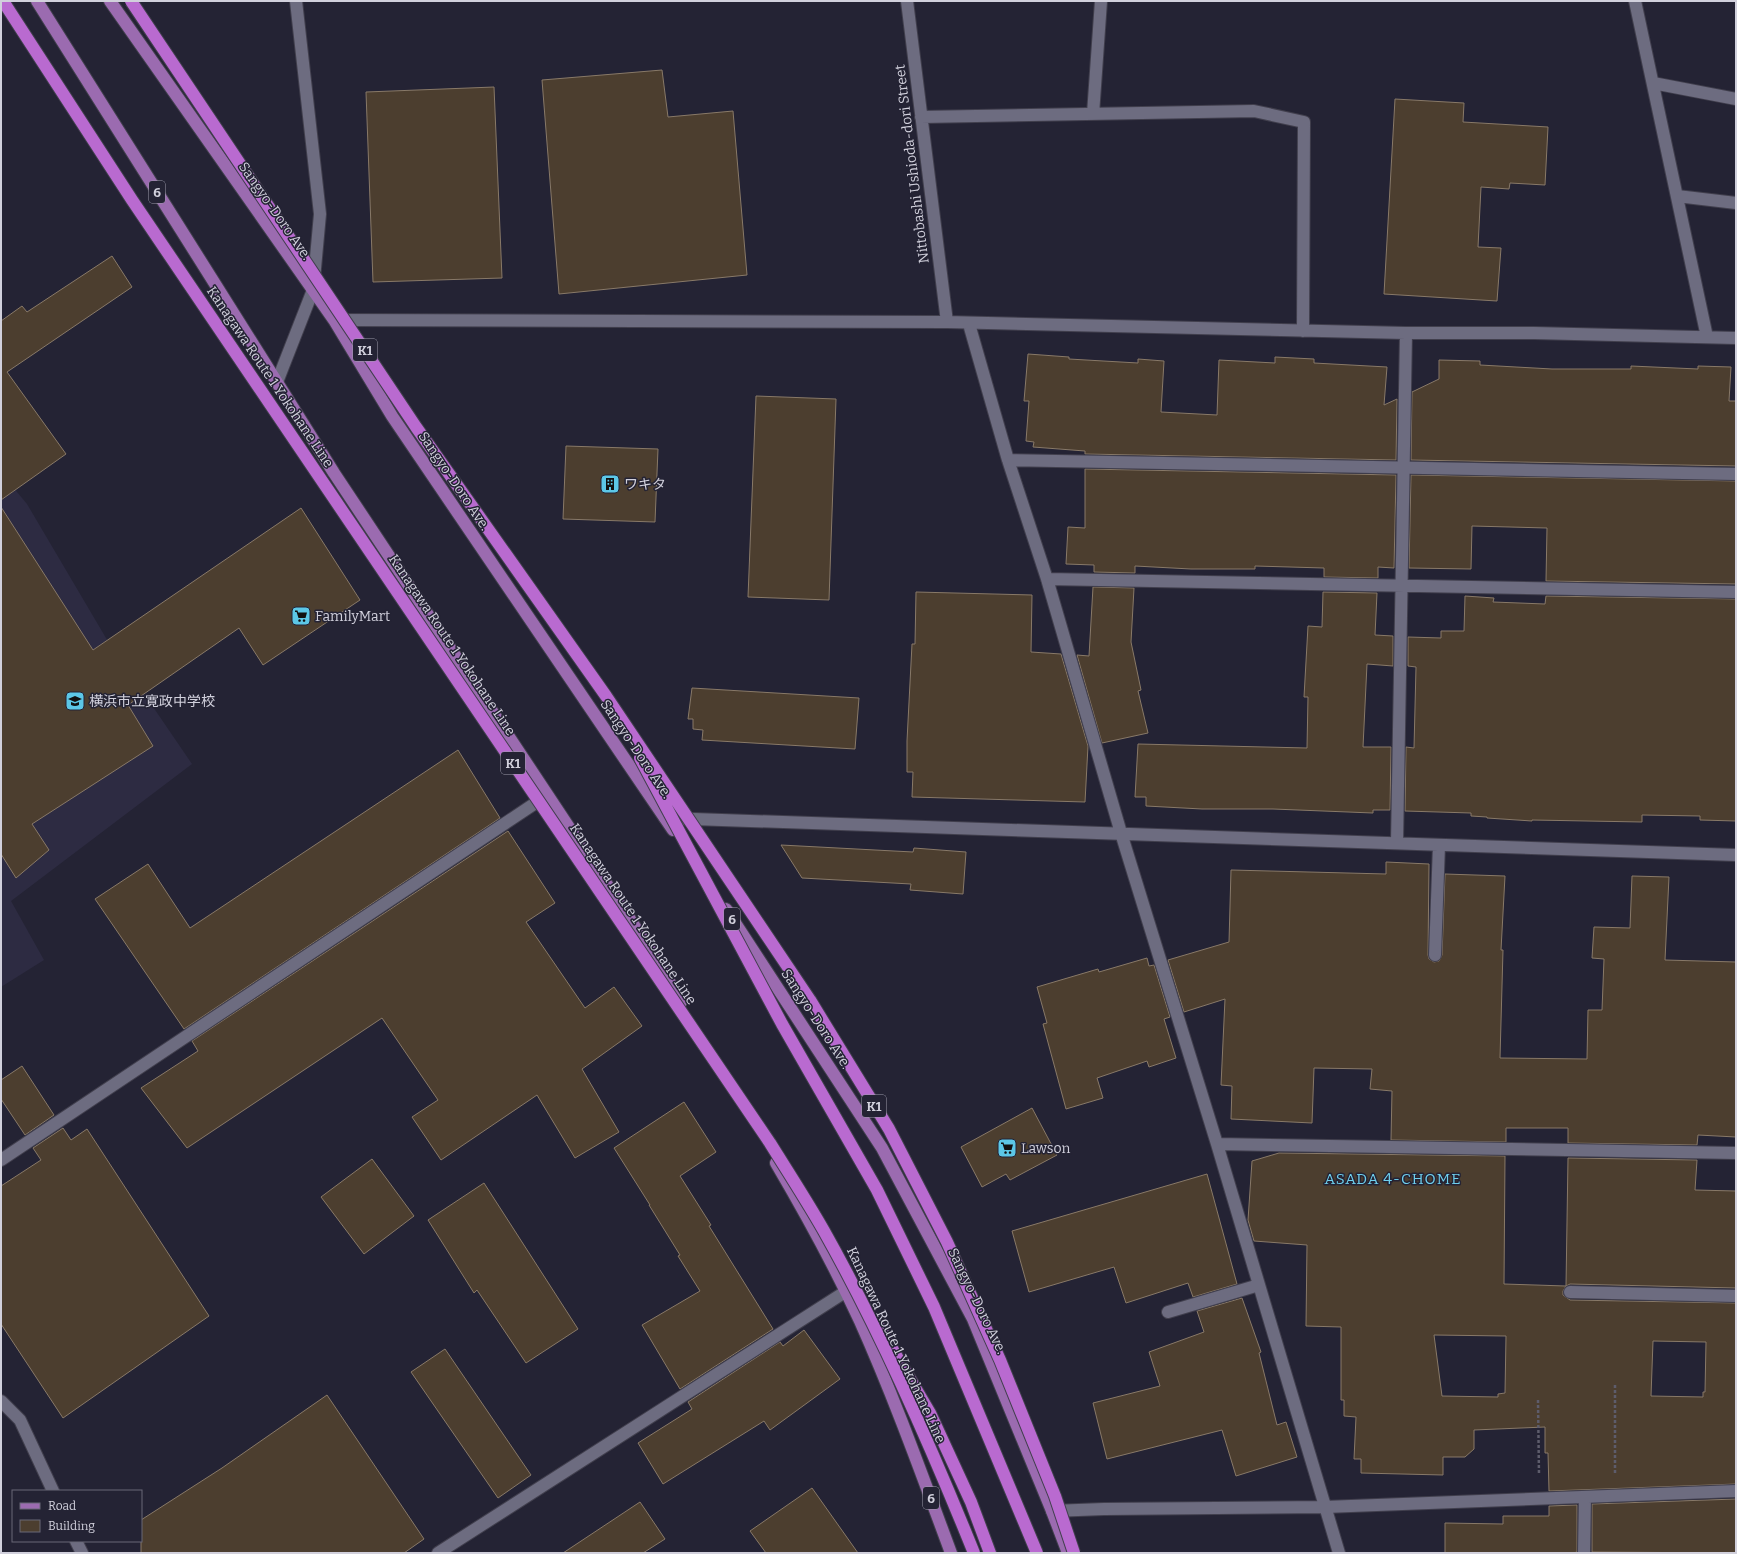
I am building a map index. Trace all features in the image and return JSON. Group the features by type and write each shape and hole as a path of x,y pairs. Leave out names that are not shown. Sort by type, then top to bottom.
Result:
{"highway":[{"name":"Kanagawa Route 1 Yokohane Line","path":"3,1 136,207 770,1143 824,1231 874,1328 909,1403 974,1553"},
{"name":"K1","path":"130,1 416,426 606,696 810,1000 889,1129 947,1242 1000,1360 1055,1496 1074,1553"},
{"name":"K1","path":"606,696 782,1024 877,1190 934,1308 1037,1553"},
{"path":"824,1231 930,1414 971,1502 990,1553"}],"main road":[{"name":"6","path":"36,1 334,473 650,951 804,1211 860,1321 910,1442 951,1553"},
{"name":"Sangyo-Doro Ave.","path":"110,1 334,320 392,416 665,818 882,1148 973,1319 1068,1553"}],"street":[{"path":"277,382 313,290 320,214 296,1"},
{"name":"Nittobashi Ushioda-dori Street","path":"908,1 947,322"},
{"path":"1093,114 1101,1"},
{"path":"1635,1 1708,337"},
{"path":"1653,83 1736,99"},
{"path":"921,117 1254,111 1304,122 1303,331"},
{"path":"1677,196 1736,203"},
{"path":"334,320 947,322 969,324 1303,331 1534,333 1736,338"},
{"path":"969,324 1008,460 1047,579 1121,834 1217,1144 1339,1553"},
{"path":"1397,843 1406,333"},
{"path":"1008,460 1404,469 1736,474"},
{"path":"1047,579 1736,592"},
{"path":"1,1160 547,795"},
{"path":"665,818 1736,855"},
{"path":"1435,955 1439,844"},
{"path":"1217,1144 1736,1153"},
{"path":"1168,1312 1259,1285"},
{"path":"438,1553 845,1292"},
{"path":"1570,1292 1736,1296"},
{"path":"1,1401 20,1420 53,1490"},
{"path":"1052,1511 1104,1508 1325,1507 1736,1491"},
{"path":"1584,1553 1585,1496"},
{"path":"76,1542 82,1553"}],"path":[{"path":"1615,1386 1615,1496"},
{"path":"1538,1400 1539,1498"}],"shaded area":[{"name":"横浜市立寛政中学校","path":"1,467 17,492 27,504 106,638 192,764 11,901 44,960 1,987"}],"building":[{"path":"662,70 668,117 733,111 747,275 559,294 542,80"},
{"path":"494,87 502,278 373,282 366,92"},
{"path":"1395,99 1464,103 1463,122 1548,127 1545,185 1510,183 1509,189 1481,187 1478,247 1501,248 1497,301 1384,294"},
{"path":"112,256 132,287 7,372 66,454 1,500 1,321 22,306 27,312"},
{"path":"1028,354 1069,357 1069,359 1138,363 1138,359 1164,361 1161,412 1217,415 1219,360 1275,363 1275,357 1314,359 1314,363 1387,367 1384,405 1397,399 1396,460 1085,454 1085,451 1033,447 1034,442 1026,441 1029,401 1024,401"},
{"path":"1439,360 1480,361 1480,365 1552,369 1631,369 1631,366 1698,369 1698,366 1731,367 1729,401 1736,401 1736,466 1411,460 1412,392 1439,379"},
{"path":"756,396 836,399 829,600 748,597"},
{"name":"ワキタ","path":"566,446 658,449 655,522 563,519"},
{"path":"1085,469 1396,475 1394,568 1378,567 1378,578 1324,577 1324,568 1255,566 1255,569 1191,569 1135,566 1135,573 1094,572 1094,565 1066,564 1068,527 1085,528"},
{"path":"1411,475 1736,481 1736,584 1546,581 1547,528 1472,526 1471,569 1409,568"},
{"path":"1,507 93,650 301,508 360,600 263,665 239,628 128,705 153,746 32,824 49,850 16,878 1,854"},
{"path":"1093,587 1134,588 1131,642 1141,690 1138,691 1148,733 1102,743 1077,655 1089,656"},
{"path":"916,592 1032,595 1031,652 1061,654 1088,746 1085,802 912,797 913,772 907,772 907,741 912,644 915,644"},
{"path":"1323,592 1377,593 1375,635 1393,636 1393,666 1367,664 1363,747 1391,747 1390,810 1373,810 1373,813 1273,809 1202,809 1146,806 1146,797 1135,797 1138,744 1307,748 1308,697 1304,697 1308,626 1322,627"},
{"path":"1465,596 1494,598 1493,602 1545,604 1546,596 1736,599 1736,821 1700,820 1700,816 1642,815 1642,822 1532,821 1471,816 1471,813 1405,811 1406,747 1414,748 1416,667 1408,666 1408,637 1441,638 1441,631 1464,631"},
{"path":"692,688 859,698 855,749 702,740 703,730 693,729 693,719 688,719"},
{"path":"458,750 500,818 184,1029 95,899 148,864 190,928"},
{"path":"508,831 555,903 526,922 585,1008 614,987 642,1026 582,1069 619,1132 575,1158 537,1095 441,1160 412,1117 438,1100 382,1018 187,1148 141,1088 198,1051 192,1041"},
{"path":"781,845 913,852 914,848 966,852 963,894 910,890 911,884 802,878"},
{"path":"1386,862 1429,864 1428,955 1429,959 1434,962 1439,961 1442,955 1445,874 1505,876 1501,950 1503,950 1500,1058 1587,1059 1588,1010 1602,1010 1604,959 1592,958 1594,927 1630,928 1632,876 1669,877 1665,960 1736,962 1736,1137 1698,1135 1697,1145 1568,1143 1568,1128 1506,1128 1506,1142 1391,1140 1392,1091 1370,1089 1372,1069 1314,1068 1312,1123 1231,1119 1232,1086 1221,1085 1225,999 1184,1012 1168,960 1229,942 1231,870 1386,874"},
{"path":"1147,958 1149,966 1154,965 1170,1017 1164,1019 1176,1058 1149,1067 1147,1061 1097,1078 1103,1098 1066,1109 1043,1024 1047,1023 1037,987 1098,969 1099,972"},
{"path":"22,1066 54,1115 25,1135 1,1099 1,1080"},
{"path":"684,1102 716,1152 680,1176 773,1329 680,1389 642,1325 700,1291 678,1256 680,1255 650,1205 614,1148"},
{"name":"Lawson","path":"1032,1108 1057,1155 1010,1180 1006,1174 982,1187 961,1147"},
{"path":"63,1128 71,1140 87,1129 209,1316 63,1418 1,1324 1,1186 41,1160 33,1148"},
{"path":"1279,1153 1505,1156 1504,1284 1566,1286 1563,1291 1563,1295 1570,1300 1736,1303 1736,1484 1549,1491 1548,1453 1545,1453 1545,1427 1474,1430 1474,1449 1465,1457 1443,1457 1443,1475 1361,1473 1361,1459 1354,1459 1356,1417 1344,1416 1344,1400 1341,1400 1341,1327 1306,1326 1307,1245 1254,1241 1248,1220 1252,1161","holes":["1434,1335 1506,1336 1505,1393 1498,1394 1498,1397 1442,1396","1653,1341 1706,1342 1705,1392 1703,1392 1703,1397 1651,1396"]},
{"path":"1568,1158 1697,1160 1695,1190 1736,1191 1736,1288 1570,1284 1566,1286"},
{"path":"372,1159 414,1216 364,1254 321,1197"},
{"path":"1207,1174 1237,1284 1193,1297 1188,1283 1126,1303 1114,1267 1029,1292 1012,1231"},
{"path":"484,1183 578,1329 526,1363 477,1290 474,1293 428,1220"},
{"path":"1242,1298 1261,1352 1259,1353 1277,1425 1286,1422 1297,1457 1236,1476 1222,1430 1107,1459 1093,1403 1160,1386 1149,1352 1204,1332 1197,1311"},
{"path":"804,1330 840,1379 770,1430 764,1421 663,1484 638,1443 692,1409 688,1402 780,1342 783,1346"},
{"path":"445,1349 531,1475 498,1498 411,1372"},
{"path":"327,1395 424,1539 404,1553 141,1553 142,1519 222,1468"},
{"path":"812,1488 858,1553 766,1553 750,1531"},
{"path":"1736,1499 1736,1553 1592,1552 1592,1504"},
{"path":"640,1502 665,1539 643,1553 563,1553"},
{"path":"1577,1505 1577,1552 1445,1553 1445,1523 1503,1524 1503,1516 1549,1516 1549,1506"}],"place":[{"name":"ワキタ","path":"610,484"},
{"name":"FamilyMart","path":"301,616"},
{"name":"横浜市立寛政中学校","path":"75,701"},
{"name":"Lawson","path":"1007,1148"}],"district":[{"name":"ASADA 4-CHOME","path":"1393,1179"}]}
